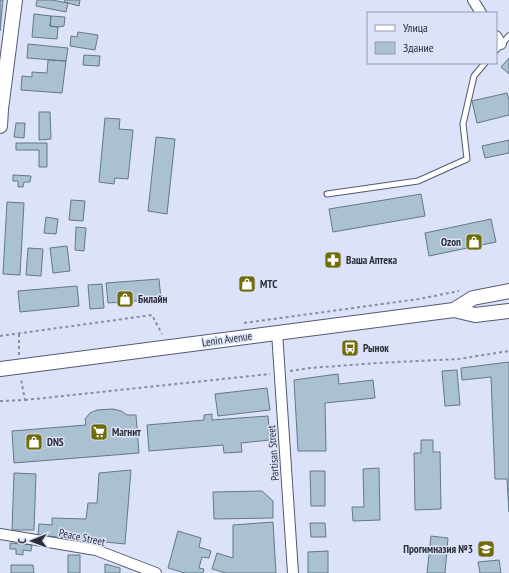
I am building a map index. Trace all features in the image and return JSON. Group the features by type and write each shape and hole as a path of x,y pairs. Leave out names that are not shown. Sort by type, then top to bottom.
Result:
{"main road":[{"path":"0,126 15,0"},
{"name":"Lenin Avenue","path":"0,369 454,310 470,303 509,291"},
{"name":"Lenin Avenue","path":"470,303 509,311"}],"street":[{"path":"473,0 481,12"},
{"name":"Partisan Street","path":"277,332 293,573"},
{"name":"Peace Street","path":"0,534 96,550 156,573"}],"lane":[{"path":"498,43 509,36"},
{"path":"327,194 418,181 467,159 463,124 474,76 484,64"}],"path":[{"path":"243,324 419,299 470,303"},
{"path":"0,336 152,315 162,334 169,333"},
{"path":"25,400 244,377 310,368 458,359 509,351"}],"building":[{"path":"0,0 3,0 0,31"},
{"path":"37,0 52,0 68,3 66,12 36,6"},
{"path":"65,0 80,0 79,6 64,2"},
{"path":"34,14 51,16 50,26 58,27 57,39 32,37"},
{"path":"51,16 65,17 64,26 50,26"},
{"path":"78,32 98,35 95,50 70,46 71,36 77,37"},
{"path":"28,44 68,48 66,61 27,58"},
{"path":"84,55 100,56 99,66 83,65"},
{"path":"509,58 509,74 501,67"},
{"path":"48,60 66,61 62,93 21,90 22,76 32,77 32,72 47,73"},
{"path":"507,93 509,100 509,115 477,123 472,101"},
{"path":"39,112 50,112 51,139 39,140"},
{"path":"105,118 120,119 119,129 133,130 128,179 115,178 114,184 99,182"},
{"path":"16,123 25,123 24,138 14,137"},
{"path":"156,137 175,139 167,214 148,211"},
{"path":"509,140 509,153 485,158 482,146"},
{"path":"16,143 47,143 47,167 39,167 39,150 16,150"},
{"path":"13,175 31,176 30,182 24,182 23,187 18,187 18,181 13,181"},
{"path":"421,194 425,216 333,232 329,209"},
{"path":"71,200 85,201 83,221 69,220"},
{"path":"7,202 24,203 20,275 3,274"},
{"path":"46,217 58,219 56,234 44,233"},
{"path":"491,219 496,242 429,256 425,233"},
{"path":"76,227 86,228 84,251 75,250"},
{"path":"67,246 70,271 53,273 50,248"},
{"path":"28,248 43,249 41,276 26,275"},
{"path":"159,279 161,299 108,303 106,283"},
{"path":"102,284 104,308 90,309 88,285"},
{"path":"77,286 79,306 20,312 18,291"},
{"path":"509,362 509,512 507,479 495,479 491,377 462,380 461,368"},
{"path":"457,370 460,405 445,406 442,371"},
{"path":"338,374 339,384 373,380 375,398 325,403 326,451 298,451 294,380"},
{"path":"267,388 270,410 218,416 215,394"},
{"path":"113,409 121,411 127,415 136,415 139,453 14,463 12,431 86,425 85,419 90,413 97,410"},
{"path":"212,414 212,420 268,416 270,440 241,443 242,452 224,453 223,445 149,451 147,425 204,420 204,415"},
{"path":"421,440 433,440 433,452 440,452 441,509 415,510 414,453 421,453"},
{"path":"379,468 380,520 353,521 352,507 364,507 363,469"},
{"path":"131,470 125,544 38,535 39,524 52,525 52,518 86,519 88,503 97,503 99,473"},
{"path":"310,471 325,471 325,506 311,506"},
{"path":"14,473 36,474 34,530 12,530"},
{"path":"262,491 273,501 273,518 214,519 213,492"},
{"path":"273,522 276,573 226,573 212,569 217,553 233,558 233,525"},
{"path":"310,523 325,523 326,537 311,537"},
{"path":"178,531 201,538 199,547 211,551 209,558 202,557 199,568 204,569 203,573 185,573 168,568"},
{"path":"431,536 448,538 445,573 427,573"},
{"path":"10,543 32,545 31,551 23,550 23,555 16,554 16,549 10,549"},
{"path":"328,551 328,573 308,573 308,552"},
{"path":"68,555 80,555 80,573 68,573"},
{"path":"499,560 501,573 480,573 478,562"},
{"path":"105,564 120,568 120,573 105,573"},
{"path":"11,565 33,565 34,573 11,573"}],"place":[{"name":"Ozon","path":"474,242"},
{"name":"Ваша Аптека","path":"333,260"},
{"name":"МТС","path":"247,284"},
{"name":"Билайн","path":"125,299"},
{"name":"Рынок","path":"350,348"},
{"name":"Магнит","path":"99,432"},
{"name":"DNS","path":"34,442"},
{"name":"Прогимназия №3","path":"486,549"}]}
